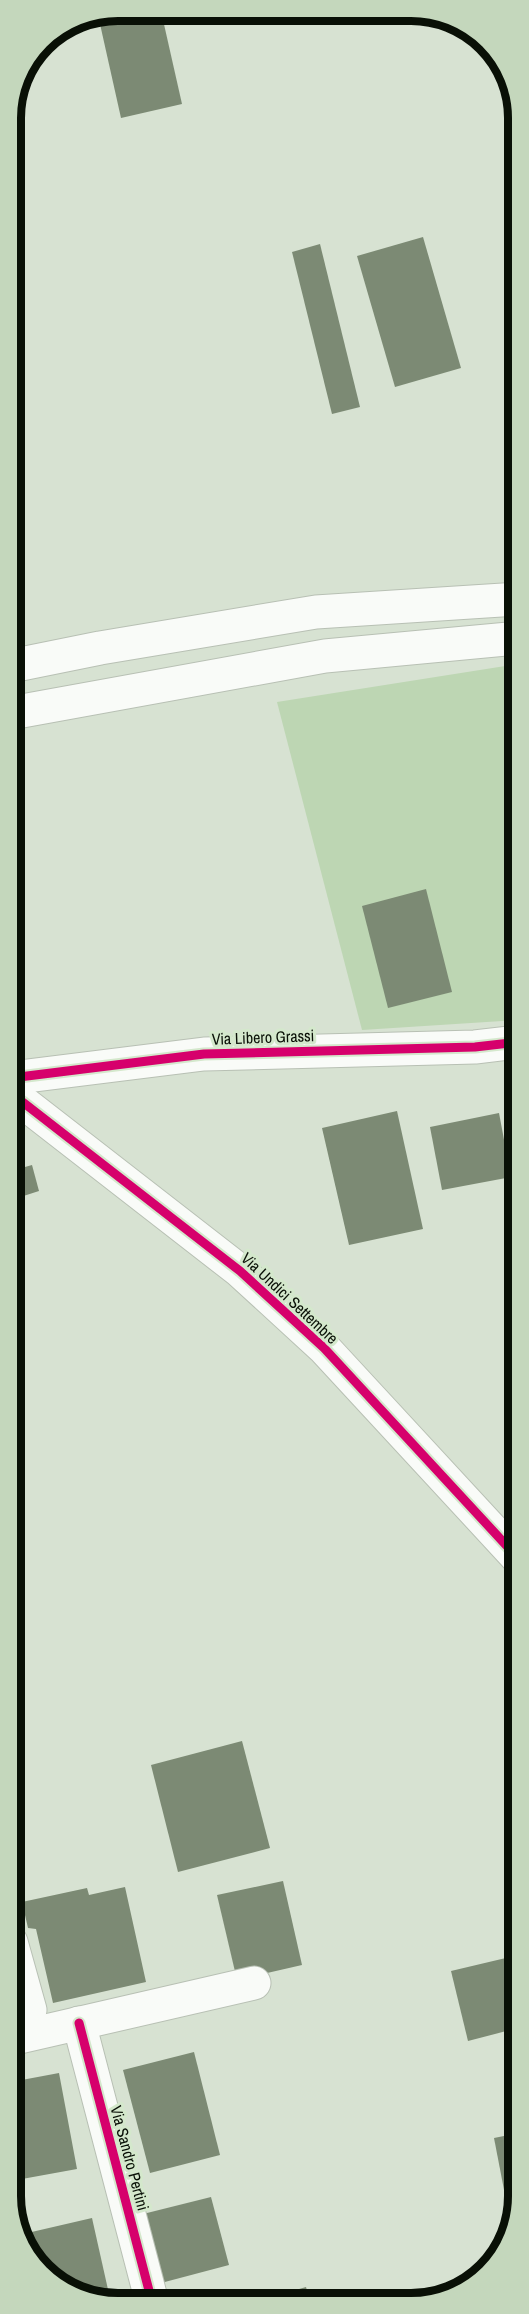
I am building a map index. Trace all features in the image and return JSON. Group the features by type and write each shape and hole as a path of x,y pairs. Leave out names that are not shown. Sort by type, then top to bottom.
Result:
{"main road":[{"path":"21,645 317,599 412,590 476,602"},
{"path":"21,664 100,648 316,612 508,600"},
{"path":"21,711 325,656 508,639"},
{"name":"Via Libero Grassi","path":"21,1077 204,1054 475,1047 508,1042"},
{"name":"Via Undici Settembre","path":"21,1101 240,1271 324,1348 508,1547"},
{"path":"21,1978 30,2010"},
{"path":"21,2037 254,1983"},
{"name":"Via Sandro Pertini","path":"79,2023 150,2293"}],"green space":[{"path":"508,666 508,1021 362,1030 277,702"}],"building":[{"path":"163,21 182,104 121,118 100,23"},
{"path":"423,237 461,368 395,387 357,256"},
{"path":"320,244 360,407 332,414 292,252"},
{"path":"426,889 452,992 388,1008 362,906"},
{"path":"397,1111 423,1229 349,1245 322,1128"},
{"path":"499,1113 508,1161 508,1178 442,1190 430,1127"},
{"path":"32,1165 39,1191 21,1197 21,1168"},
{"path":"242,1741 270,1848 178,1872 151,1765"},
{"path":"283,1881 302,1965 237,1980 217,1895"},
{"path":"125,1887 146,1982 53,2003 36,1929 28,1928 22,1902 87,1888 89,1895"},
{"path":"508,1957 508,2031 468,2041 451,1971"},
{"path":"194,2052 220,2155 150,2173 123,2070"},
{"path":"59,2073 77,2169 21,2179 21,2080"},
{"path":"508,2135 507,2207 494,2138"},
{"path":"211,2197 229,2265 161,2283 143,2214"},
{"path":"92,2218 109,2292 87,2288 64,2277 37,2250 28,2233"},
{"path":"306,2287 308,2293 285,2293"}],"cycle path":[{"path":"21,1077 204,1054 475,1047 508,1043"},
{"path":"21,1101 240,1271 324,1348 508,1547"},
{"path":"79,2023 150,2293"}]}
